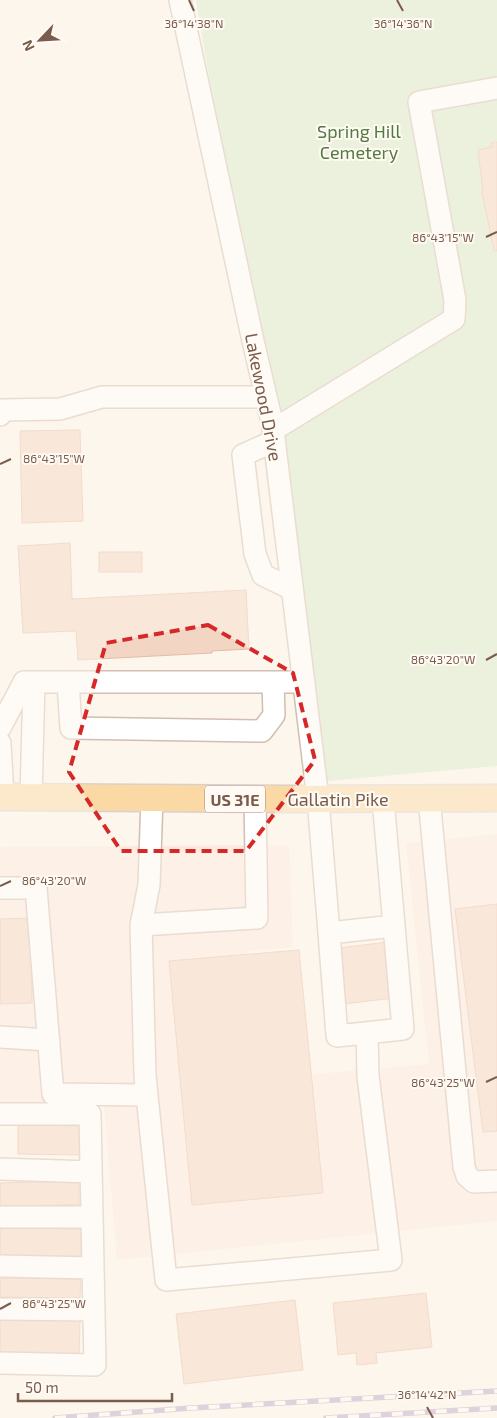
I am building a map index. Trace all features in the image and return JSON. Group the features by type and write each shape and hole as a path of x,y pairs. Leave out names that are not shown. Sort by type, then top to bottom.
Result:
{"main road":[{"name":"Gallatin Pike","path":"1,797 497,798"}],"street":[{"name":"Lakewood Drive","path":"180,0 274,435 318,799 336,1036 367,1033"},
{"path":"292,589 263,575 260,568 255,554 243,455 454,319 455,300 420,102 497,88"},
{"path":"0,415 2,410 60,410 102,397 266,397"},
{"path":"0,728 24,682 304,682"},
{"path":"31,797 34,682"},
{"path":"68,682 71,728 262,731 274,715 273,682"},
{"path":"1,755 1,797"},
{"path":"152,798 149,885 141,925 147,1095 166,1280 391,1260 368,1076 367,1033 403,1030 383,799"},
{"path":"429,798 464,1167 467,1176 474,1182 497,1181"},
{"path":"141,925 257,918 255,799"},
{"path":"0,888 36,888 53,1094 147,1095"},
{"path":"329,933 394,926"},
{"path":"0,1037 49,1040"},
{"path":"0,1114 90,1114 95,1365 0,1363"},
{"path":"0,1169 91,1172"},
{"path":"0,1217 92,1217"},
{"path":"0,1266 93,1268"},
{"path":"0,1309 94,1310"}],"highlighted area":[{"path":"208,625 293,673 315,760 246,851 121,851 69,772 106,643"}],"shaded area":[{"path":"497,834 497,1221 117,1260 104,1106 0,1104 0,847 289,845 293,947 248,951 260,1079 429,1064 406,843"}],"green space":[{"name":"Spring Hill Cemetery","path":"196,0 497,0 497,766 327,781"}],"building":[{"path":"497,142 497,251 494,251 482,192 478,150 492,147 491,143"},
{"path":"80,430 83,521 22,523 20,431"},
{"path":"70,543 72,599 246,590 249,649 212,651 212,653 78,660 76,631 23,633 18,546"},
{"path":"99,552 142,552 142,572 99,572"},
{"path":"497,904 497,1131 483,1132 455,909"},
{"path":"31,918 32,1003 0,1004 0,919"},
{"path":"388,942 394,998 344,1004 338,948"},
{"path":"299,950 323,1193 192,1205 169,961"},
{"path":"18,1125 84,1126 84,1155 18,1154"},
{"path":"79,1181 79,1205 0,1206 0,1183"},
{"path":"0,1228 82,1229 81,1257 0,1256"},
{"path":"0,1278 81,1279 80,1298 0,1297"},
{"path":"426,1293 432,1347 376,1353 377,1363 357,1365 356,1353 338,1355 333,1303"},
{"path":"295,1300 303,1370 184,1384 176,1314"},
{"path":"0,1319 80,1321 79,1358 0,1356"}],"railway":[{"path":"55,1418 191,1408 497,1391"},
{"path":"326,1418 497,1408"}]}
